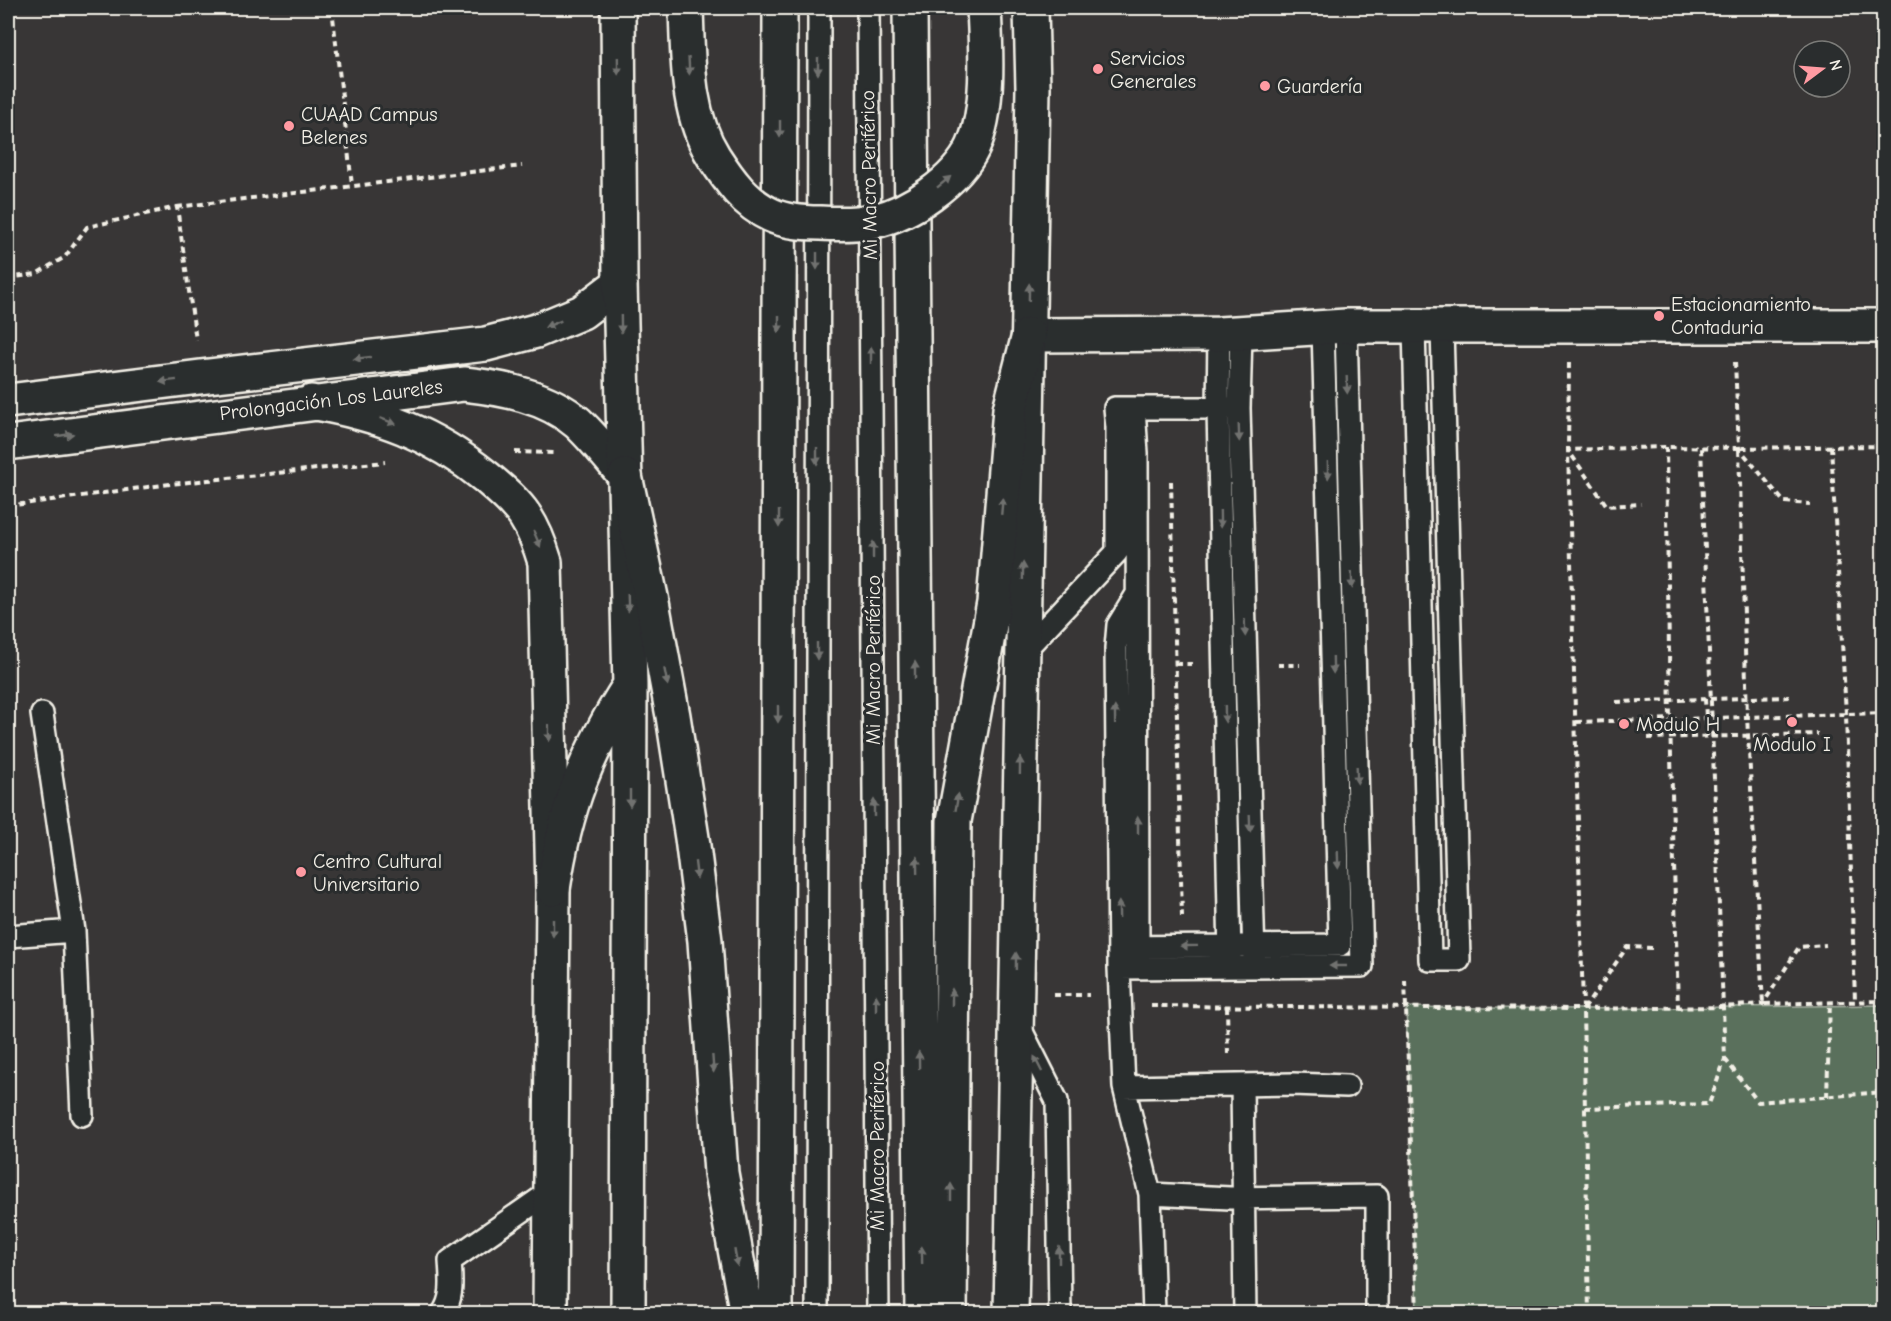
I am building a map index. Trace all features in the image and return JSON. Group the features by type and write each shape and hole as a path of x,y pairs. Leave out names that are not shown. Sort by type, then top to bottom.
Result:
{"main road":[{"path":"618,8 620,283 630,685 628,1314"},
{"path":"686,8 689,78 694,105 701,131 713,155 732,182 742,195 771,215 789,221 842,224 876,220 899,212 942,185 961,165 973,147 980,127 985,76 984,8"},
{"path":"776,1314 780,8"},
{"path":"910,8 922,1314"},
{"path":"1011,1314 1033,88 1031,8"},
{"name":"Prolongación Los Laureles","path":"8,401 486,344 536,331 582,312 620,283"},
{"path":"1029,335 1230,334 1335,327 1884,326"},
{"path":"950,1314 954,821 994,603 1010,409 1029,335"},
{"path":"429,350 434,387"},
{"name":"Prolongación Los Laureles","path":"8,443 464,384 494,387 524,395 553,407 576,422 625,476"},
{"path":"311,402 346,408 381,418 415,431 457,455 500,489 524,514 537,536 545,562 553,889 550,1314"},
{"path":"625,476 671,705 692,838 705,941 721,1173 747,1314"},
{"path":"553,889 558,852 578,781 610,716 630,685"}],"lane":[{"path":"817,1314 819,8"},
{"name":"Mi Macro Periférico","path":"868,8 878,1314"},
{"path":"1183,957 1230,945 1340,945 1333,666 1335,327"},
{"path":"1129,957 1183,957 1230,967 1362,966 1335,327"},
{"path":"1428,327 1459,960 1430,960 1428,327"},
{"path":"1230,334 1224,664 1230,967"},
{"path":"1125,408 1228,408"},
{"path":"1022,653 1117,552 1117,427 1125,408"},
{"path":"1125,408 1137,453 1137,594 1118,625 1116,648 1129,957 1120,1005 1124,1087 1150,1194 1154,1314"},
{"path":"1228,408 1246,665 1254,967"},
{"path":"42,714 74,931 82,1114"},
{"path":"8,936 74,931"},
{"path":"1016,1019 1057,1101 1060,1314"},
{"path":"1124,1087 1293,1084 1347,1086"},
{"path":"1242,1085 1245,1314"},
{"path":"442,1314 452,1287 450,1261 551,1191"},
{"path":"1150,1194 1230,1198 1377,1196 1377,1314"}],"path":[{"path":"332,8 352,185"},
{"path":"8,278 36,274 65,257 87,227 177,207 522,166"},
{"path":"177,207 200,377"},
{"path":"1569,352 1568,450 1589,1314"},
{"path":"1735,353 1746,698 1763,1004"},
{"path":"1831,446 1846,714 1855,1001"},
{"path":"1568,450 1884,446"},
{"path":"1666,447 1670,720 1678,1008"},
{"path":"1585,1108 1709,1104 1725,1059 1710,736 1712,718 1701,448"},
{"path":"1739,448 1784,502 1810,504"},
{"path":"1568,450 1607,506 1641,504"},
{"path":"457,455 507,451 558,453"},
{"path":"8,506 170,484 392,462"},
{"path":"1171,480 1184,1007"},
{"path":"1176,664 1224,664"},
{"path":"1246,665 1333,666"},
{"path":"1616,702 1790,697"},
{"path":"1705,699 1710,736"},
{"path":"1576,722 1884,713"},
{"path":"1647,738 1818,734"},
{"path":"1763,1004 1799,947 1826,945"},
{"path":"1583,1009 1627,947 1652,948"},
{"path":"1054,1004 1054,995 1098,995 1120,1005 1184,1007 1583,1009 1723,1007 1884,1000"},
{"path":"1827,1097 1830,1002"},
{"path":"1725,1059 1758,1102 1884,1092"}],"green space":[{"path":"1883,1005 1883,1313 1417,1313 1406,1007 1583,1009"}],"place":[{"name":"Servicios Generales","path":"1098,69"},
{"name":"Guardería","path":"1265,86"},
{"name":"CUAAD Campus Belenes","path":"289,126"},
{"name":"Estacionamiento Contaduria","path":"1659,316"},
{"name":"Modulo I","path":"1792,722"},
{"name":"Modulo H","path":"1624,724"},
{"name":"Centro Cultural Universitario","path":"301,872"}]}
